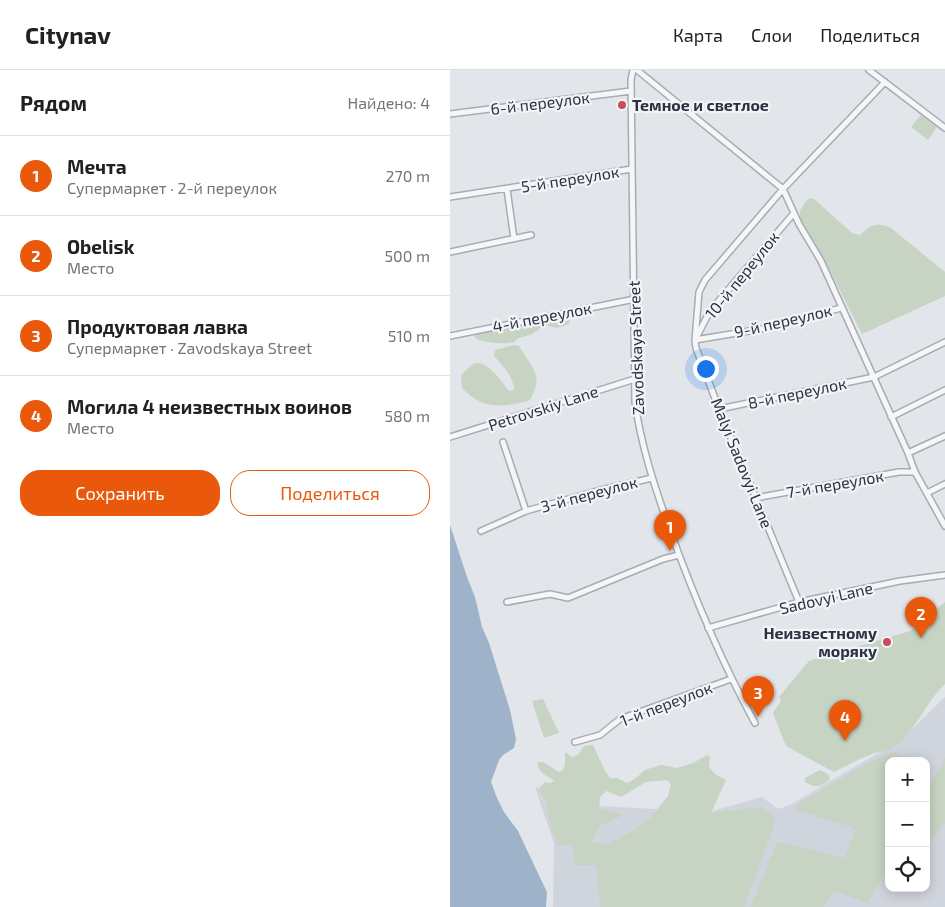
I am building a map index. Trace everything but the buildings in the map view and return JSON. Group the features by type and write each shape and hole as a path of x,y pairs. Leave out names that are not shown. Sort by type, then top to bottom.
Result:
{"street":[{"name":"Zavodskaya Street","path":"633,70 630,80 637,416 652,478 679,555 731,679 755,723"},
{"path":"637,70 783,189 821,261 915,472 945,526"},
{"path":"869,70 945,128"},
{"path":"783,189 885,82"},
{"name":"6-й переулок","path":"450,114 631,91"},
{"name":"5-й переулок","path":"450,197 632,169"},
{"name":"5-й переулок","path":"507,189 514,239"},
{"name":"Malyi Sadovyi Lane","path":"783,189 705,280 699,292 695,340 696,348 755,498 799,602"},
{"name":"10-й переулок","path":"695,340 710,312 794,213"},
{"path":"450,252 531,236"},
{"name":"4-й переулок","path":"450,336 634,299"},
{"name":"9-й переулок","path":"695,340 766,328 841,308"},
{"name":"8-й переулок","path":"720,409 874,377 945,342"},
{"name":"Petrovskiy Lane","path":"450,437 635,379"},
{"path":"891,417 945,390"},
{"path":"908,453 945,436"},
{"name":"3-й переулок","path":"503,442 526,511"},
{"name":"7-й переулок","path":"755,498 899,472 915,472"},
{"name":"3-й переулок","path":"481,531 526,511 597,490 652,478"},
{"path":"927,493 945,484"},
{"path":"507,602 550,594 568,598 663,559 679,555"},
{"name":"Sadovyi Lane","path":"708,628 799,602 900,581 945,576"},
{"name":"1-й переулок","path":"575,742 600,735 620,720 731,679"}],"shaded area":[{"path":"945,697 945,907 553,907 554,843 535,787 599,806 709,812 762,797 778,809 790,805 902,739"}],"green space":[{"path":"921,115 937,127 928,140 911,127"},
{"path":"813,198 852,233 860,235 874,225 891,228 945,272 945,296 862,334 824,259 800,219 800,210 808,199"},
{"path":"566,315 570,318 569,324 557,328 545,325 532,334 517,339 515,342 495,343 475,338 475,335 483,332"},
{"path":"514,345 519,346 535,371 536,384 530,400 502,406 486,404 462,388 461,375 473,364 478,363 494,372 509,391 514,390 510,376 494,356 495,350"},
{"path":"945,602 945,684 902,740 891,749 867,756 834,772 786,746 773,713 781,701 779,697 809,661 910,631"},
{"path":"543,699 559,733 544,738 532,701"},
{"path":"593,745 610,778 617,778 627,783 645,770 661,765 677,768 693,763 707,755 710,757 709,767 715,774 726,780 711,813 760,807 773,814 775,823 744,907 600,907 595,865 575,865 573,845 557,845 549,819 546,800 539,791 539,788 545,782 550,783 554,781 541,772 538,762 543,762 559,772 563,770 565,764 565,753 571,757 578,755 584,746","holes":["667,780 671,784 668,796 651,817 635,830 606,845 592,842 600,826 623,815 599,809 600,797 606,791 621,797 646,782"]},
{"path":"895,752 902,757 885,757 885,872 868,903 835,891 829,897 824,907 751,907 777,842 845,858 855,831 851,827 796,810 797,804 877,758"},
{"path":"945,758 945,823 930,840 930,782 933,782"},
{"path":"820,770 828,774 830,779 827,782 818,786 805,782 805,778"}],"water":[{"path":"450,525 475,597 482,627 489,643 510,710 516,739 514,748 499,760 491,782 504,812 518,831 547,892 546,907 450,907"}],"place":[{"name":"Темное и светлое","path":"622,105"},
{"name":"Мечта","path":"670,551"},
{"name":"Obelisk","path":"921,638"},
{"name":"Неизвестному моряку","path":"887,642"},
{"name":"Продуктовая лавка","path":"758,717"},
{"name":"Могила 4 неизвестных воинов","path":"845,741"}]}
